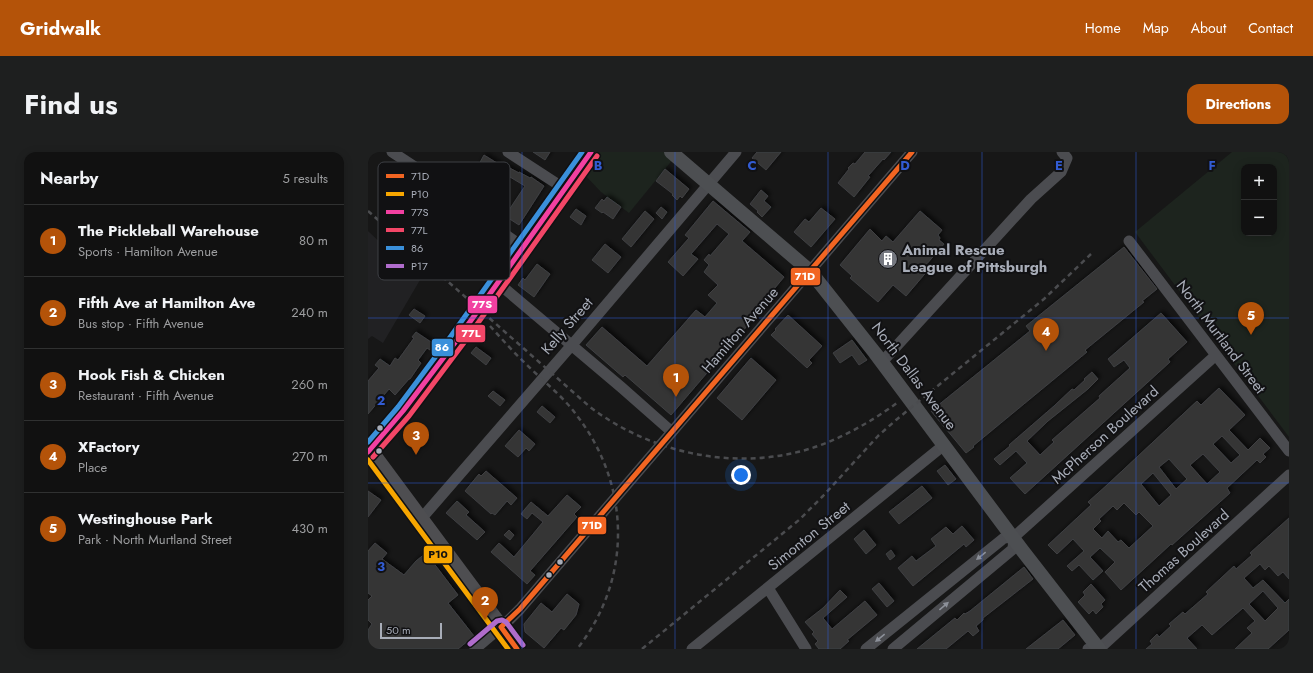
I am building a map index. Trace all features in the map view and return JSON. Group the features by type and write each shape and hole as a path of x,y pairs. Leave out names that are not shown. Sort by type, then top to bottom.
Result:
{"highway":[{"path":"368,450 517,649"}],"main road":[{"path":"510,266 591,152"},
{"name":"North Dallas Avenue","path":"671,152 810,270 882,362 1099,649"},
{"path":"368,450 422,388 500,280"}],"street":[{"path":"392,152 407,162"},
{"path":"508,152 565,189"},
{"name":"Kelly Street","path":"421,519 736,152"},
{"name":"Hamilton Avenue","path":"475,649 520,609 912,152"},
{"path":"882,362 1031,199 1061,172 1064,155"},
{"path":"510,238 523,247"},
{"name":"North Murtland Street","path":"1130,241 1289,451"},
{"path":"498,283 672,432"},
{"name":"McPherson Boulevard","path":"866,649 1004,538 1014,537 1216,354"},
{"name":"Simonton Street","path":"692,649 944,445"},
{"name":"Thomas Boulevard","path":"1099,649 1289,475"},
{"name":"McPherson Boulevard","path":"893,649 1013,549 1014,537"},
{"path":"768,588 806,649"},
{"path":"919,606 929,619"},
{"path":"1088,649 1099,649"}],"shaded area":[{"path":"596,152 666,152 674,158 629,213 601,192 582,172"},
{"path":"1232,152 1289,152 1289,437 1135,232"},
{"path":"368,231 378,240 378,280 420,280 383,343 372,336 368,339"}],"building":[{"path":"533,152 550,152 545,160"},
{"path":"757,152 781,152 766,170 752,158"},
{"path":"865,152 891,152 868,176 870,177 854,197 838,183 849,169 848,168 853,163 855,164"},
{"path":"484,155 495,162 480,162"},
{"path":"510,168 530,178 531,177 544,186 519,225 510,219 510,208 525,186 510,177"},
{"path":"665,169 689,189 682,198 680,196 677,200 672,195 673,194 656,181"},
{"path":"761,190 768,196 764,201 771,207 762,217 750,204"},
{"path":"607,197 621,207 613,219 595,208 602,199 604,201"},
{"path":"713,201 750,232 742,241 784,277 774,289 777,291 671,415 625,375 623,377 586,345 602,327 647,366 696,310 705,317 717,303 708,295 718,285 704,272 709,265 704,260 709,254 710,256 729,234 717,224 691,254 698,259 683,276 668,262 689,238 685,235"},
{"path":"661,207 667,212 662,219 656,213"},
{"path":"821,208 835,219 811,247 794,232 805,219 809,222"},
{"path":"576,209 586,216 581,225 570,217"},
{"path":"645,211 654,219 631,247 622,239"},
{"name":"Animal Rescue League of Pittsburgh","path":"920,211 942,230 938,235 940,238 939,240 944,244 925,266 929,269 906,296 893,285 878,302 850,278 852,276 840,265 870,229 882,241 886,236 893,242"},
{"path":"605,244 621,257 608,273 592,260"},
{"path":"1124,247 1157,289 1142,301 1144,302 1085,350 1087,352 966,453 931,411 1030,331 1026,326"},
{"path":"537,264 550,274 534,297 518,285 523,278 525,280"},
{"path":"414,309 425,316 420,323 409,315"},
{"path":"1161,313 1187,342 1168,359 1170,362 1025,494 1010,478 1027,463 1016,451 1000,465 994,459 1072,389 1074,390 1092,372 1098,379 1088,389 1048,421 1027,441 1040,455 1054,442 1052,440 1100,398 1099,396 1130,368 1124,360 1114,367 1108,359"},
{"path":"788,315 822,346 809,360 812,363 807,368 771,335"},
{"path":"416,332 434,344 430,350 427,348 418,360 421,363 410,379 395,395 389,389 368,414 368,381 379,368 375,365 380,359 390,366 395,358 398,360 414,338 412,337"},
{"path":"852,340 867,360 859,365 852,355 840,363 833,353"},
{"path":"476,347 491,358 486,365 471,353"},
{"path":"751,358 776,380 742,420 717,398"},
{"path":"1219,388 1245,415 1229,430 1248,450 1260,438 1270,448 1263,454 1266,457 1260,463 1257,460 1227,488 1230,493 1121,590 1105,572 1115,562 1100,548 1090,557 1103,571 1093,580 1079,565 1072,571 1067,566 1084,551 1073,539 1057,554 1048,545 1091,505 1088,502 1197,401 1201,405","holes":["1222,436 1240,455 1231,463 1213,444","1203,454 1220,472 1207,484 1190,465","1169,459 1187,479 1176,489 1159,467","1153,473 1171,495 1159,506 1141,484","1124,503 1136,515 1139,512 1153,526 1129,548 1121,540 1118,542 1108,531 1102,538 1093,529 1101,521 1099,519 1113,506 1117,510"]},
{"path":"493,391 505,400 500,406 488,396"},
{"path":"542,406 555,417 550,423 537,412"},
{"path":"519,430 535,444 529,451 526,448 518,457 505,446"},
{"path":"945,465 956,479 948,485 937,471"},
{"path":"486,471 517,498 511,505 507,501 495,515 492,513 491,514 465,491 479,474 481,476"},
{"path":"922,486 932,498 899,524 889,512"},
{"path":"368,491 381,500 368,517"},
{"path":"567,495 581,507 574,514 577,517 530,571 535,575 527,584 491,552 499,543 514,557 543,522 532,513 527,519 521,514 525,509 531,502 548,516"},
{"path":"457,501 469,512 466,515 485,532 477,540 446,513"},
{"path":"1289,518 1289,579 1283,572 1278,576 1269,566 1265,570 1260,564 1244,578 1253,588 1263,580 1285,603 1289,599 1289,630 1268,649 1235,649 1252,633 1247,628 1255,621 1243,608 1212,635 1202,625 1187,638 1197,649 1146,649 1152,644 1150,641 1157,634 1159,637 1171,626 1169,624 1183,612 1185,614 1208,594 1206,592 1234,566 1236,569 1252,555 1250,553","holes":["1263,591 1278,608 1265,621 1249,604"]},
{"path":"962,526 974,540 966,547 964,544 913,586 898,568 912,556 916,561 936,546 931,539 946,527 953,534"},
{"path":"509,530 514,535 510,540 504,535"},
{"path":"864,530 876,545 866,554 854,539"},
{"path":"375,543 387,553 382,559 404,575 416,561 426,553 458,595 448,603 474,636 458,649 368,649 368,630 372,624 368,620 368,600 372,596 368,593 368,551"},
{"path":"891,550 895,556 890,560 886,554"},
{"path":"1024,567 1033,579 983,618 983,620 976,626 979,631 973,636 968,631 946,649 917,649 955,618 957,620 964,613 965,614 970,611"},
{"path":"879,583 894,601 887,607 872,589"},
{"path":"1091,584 1105,600 1101,604 1103,607 1096,614 1093,610 1089,614 1078,602 1085,595 1083,592"},
{"path":"840,590 847,597 823,618 832,629 865,601 877,615 847,640 849,641 840,649 819,649 815,644 818,641 812,634 814,632 805,622 823,608"},
{"path":"567,594 579,604 576,615 564,630 561,628 544,648 525,632 524,624 541,603 552,612"},
{"path":"1063,620 1075,635 1058,649 1026,649"}],"railway":[{"path":"368,211 378,220"},
{"path":"642,649 799,520 878,436 1044,299 1091,254"},
{"path":"446,280 590,407 616,424 644,438 673,449 704,455 734,458 766,457 796,452 826,443 845,435 880,415 897,403"},
{"path":"490,326 517,356 560,396 578,417 595,444 608,473 615,503 618,533 615,564 608,593 595,622 577,649"}],"transit line":[{"name":"86","path":"510,253 582,152"},
{"name":"77S","path":"510,266 591,152"},
{"name":"71D","path":"517,649 501,627 520,609 912,152"},
{"name":"77L","path":"510,278 597,156"},
{"name":"86","path":"368,442 398,407 491,280"},
{"name":"77S","path":"368,452 403,411 457,340 500,280"},
{"name":"77L","path":"373,457 409,416 509,280"},
{"name":"P10","path":"368,460 508,649"},
{"name":"P17","path":"470,644 497,621 502,620 506,622 523,645"}],"place":[{"name":"Animal Rescue League of Pittsburgh","path":"888,259"},
{"name":"Westinghouse Park","path":"1251,335"},
{"name":"XFactory","path":"1046,351"},
{"name":"The Pickleball Warehouse","path":"676,397"},
{"name":"Hook Fish & Chicken","path":"416,455"},
{"name":"Fifth Ave at Hamilton Ave","path":"485,620"}]}
